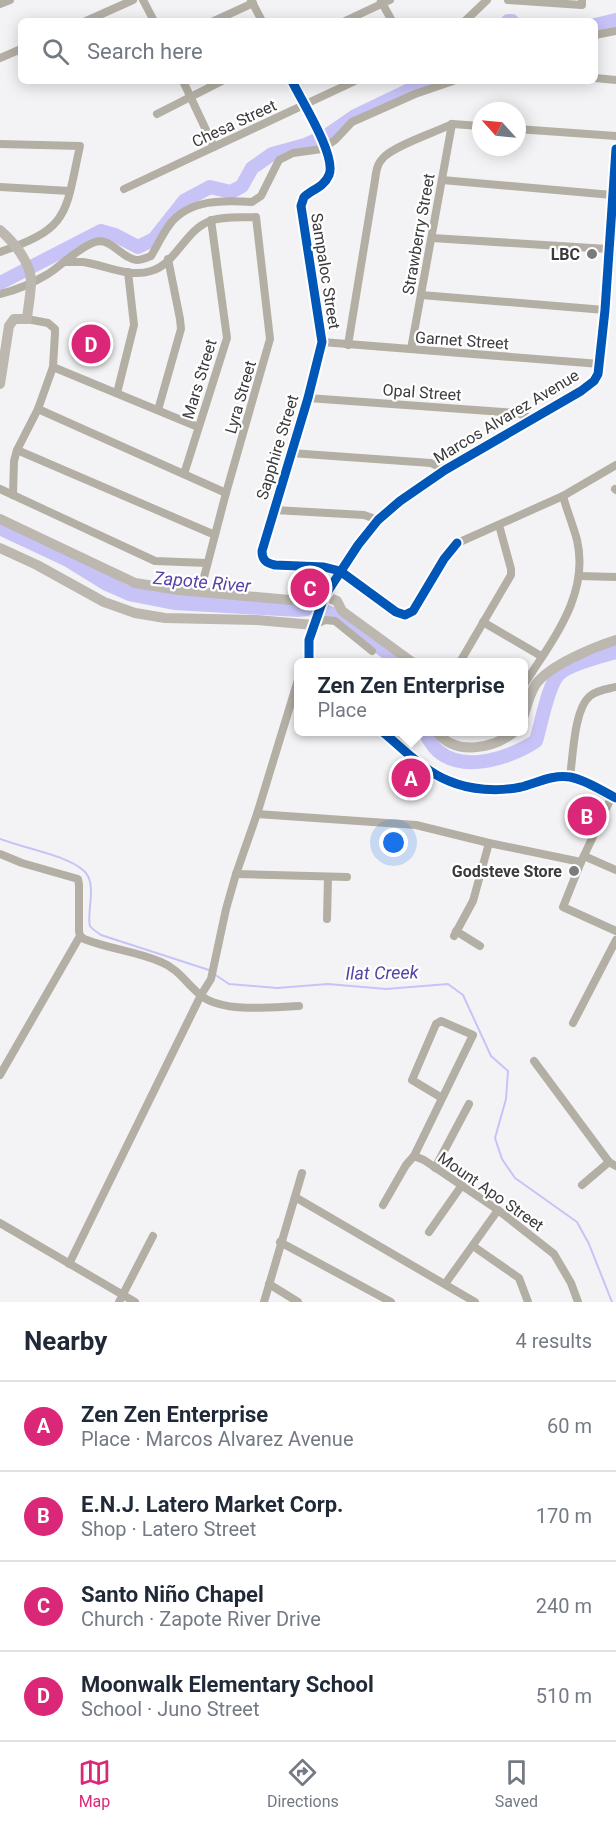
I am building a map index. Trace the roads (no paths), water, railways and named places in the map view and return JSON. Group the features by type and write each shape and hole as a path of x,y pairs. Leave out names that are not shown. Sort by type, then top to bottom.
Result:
{"main road":[{"name":"Marcos Alvarez Avenue","path":"309,658 309,640 322,600 340,571 378,520 400,501 445,470 588,386 598,374 610,310 609,249 616,149"},
{"path":"0,230 16,246 31,279 27,319 17,318 11,322 0,384"},
{"path":"0,519 135,583 178,590 290,600 334,599 342,611 405,658"},
{"path":"0,548 37,565 104,602 135,613 165,618 315,620"},
{"path":"528,704 539,681 560,665 596,646 616,640"},
{"path":"388,736 437,776 465,786 503,789 550,778 570,777 614,797"},
{"path":"440,736 453,745 468,748 497,742 507,736"}],"street":[{"path":"0,4 10,0"},
{"path":"92,18 121,3 133,0"},
{"path":"143,0 152,18"},
{"path":"468,18 487,0"},
{"path":"508,0 582,5 582,0"},
{"path":"220,18 252,1 260,18"},
{"path":"351,18 385,1 391,18"},
{"path":"598,34 616,31"},
{"path":"0,58 18,50"},
{"path":"598,78 616,80"},
{"path":"184,84 214,147"},
{"path":"157,114 216,84"},
{"path":"293,84 325,147"},
{"name":"Chesa Street","path":"124,189 349,84"},
{"path":"0,294 64,262 98,241 106,242 130,258 139,260 151,256 170,223 184,211 211,201 252,202 261,196 279,160 293,153 325,147 352,122 415,94 444,84"},
{"path":"348,345 379,162 394,150 452,124 472,125"},
{"name":"Strawberry Street","path":"411,350 452,124"},
{"path":"526,130 616,136"},
{"path":"0,144 80,146 66,208 55,225 40,236 0,252"},
{"name":"Sampaloc Street","path":"322,342 302,206 304,197 323,184 330,172 325,147"},
{"path":"442,180 612,195"},
{"path":"0,187 70,191"},
{"name":"Lyra Street","path":"203,581 270,339 256,217 211,220"},
{"path":"64,262 83,262 128,272 152,271 160,268 195,230 211,220"},
{"name":"Mars Street","path":"184,474 227,338 211,220"},
{"path":"432,238 609,249"},
{"path":"158,410 181,329 168,259"},
{"path":"117,393 134,325 128,272"},
{"path":"422,295 610,310"},
{"path":"13,495 14,460 17,450 38,409 53,367 55,329 48,323 27,319"},
{"name":"Garnet Street","path":"322,342 600,364"},
{"name":"Sapphire Street","path":"322,342 308,398 262,551 264,561 275,565 324,567 340,571"},
{"path":"53,367 198,427"},
{"name":"Opal Street","path":"308,398 518,412 532,419"},
{"path":"38,409 226,493"},
{"path":"17,450 215,536"},
{"path":"291,453 431,463 445,470"},
{"path":"340,571 396,612 405,615 413,611 444,559 460,542 563,496 616,465"},
{"path":"0,489 155,561 207,563"},
{"path":"528,678 571,608 579,576 577,542 563,496"},
{"path":"274,510 364,514 378,520"},
{"path":"463,658 511,575 499,525"},
{"path":"579,576 616,577"},
{"path":"315,620 335,621 372,651"},
{"path":"483,622 541,656"},
{"path":"570,777 581,708 587,698 596,692 616,687"},
{"path":"69,1264 201,995 211,979 236,874 294,693"},
{"path":"614,797 582,859 563,907 616,931"},
{"path":"257,814 405,823 489,843 582,859 616,870"},
{"path":"480,946 455,934 473,901 489,843"},
{"path":"0,854 22,863 78,879 80,936 0,1075"},
{"path":"236,874 347,877"},
{"path":"327,919 328,877"},
{"path":"80,936 174,968 201,995 221,1005 300,1006"},
{"path":"573,1023 616,940"},
{"path":"414,1156 473,1035 441,1021 436,1024 412,1080 442,1098"},
{"path":"534,1061 612,1164 582,1185"},
{"path":"435,1168 469,1104"},
{"name":"Mount Apo Street","path":"382,1205 414,1156 498,1210 555,1254 572,1283 578,1302"},
{"path":"264,1302 280,1242 303,1173"},
{"path":"429,1232 462,1185"},
{"path":"295,1197 475,1302"},
{"path":"444,1284 498,1210"},
{"path":"0,1224 69,1264 121,1299 135,1302"},
{"path":"121,1299 153,1236"},
{"path":"280,1242 391,1302"},
{"path":"473,1246 519,1278 528,1302"},
{"path":"269,1284 298,1302"}],"waterway":[{"path":"598,24 616,20"},
{"path":"0,283 101,231 115,235 138,247 154,239 184,201 210,187 231,192 242,186 252,168 272,154 305,145 329,134 355,116 422,84"},
{"name":"Zapote River","path":"295,608 315,608 336,615 394,658"},
{"name":"Zapote River","path":"427,736 438,751 449,758 461,761 488,761 514,753 536,741 551,686 559,674 578,664 616,652"},
{"name":"Ilat Creek","path":"0,839 56,856 84,871 88,876 91,891 90,926 101,935 209,970"},
{"name":"Ilat Creek","path":"214,974 229,984 277,988 328,984 386,989 448,984 463,995 491,1056 508,1071 506,1099 495,1138 502,1159 515,1178 577,1222 589,1244 612,1302"}],"place":[{"name":"LBC","path":"592,254"},
{"name":"Moonwalk Elementary School","path":"91,344"},
{"name":"Santo Niño Chapel","path":"310,588"},
{"name":"Zen Zen Enterprise","path":"411,778"},
{"name":"E.N.J. Latero Market Corp.","path":"587,816"},
{"name":"Godsteve Store","path":"574,871"}]}
